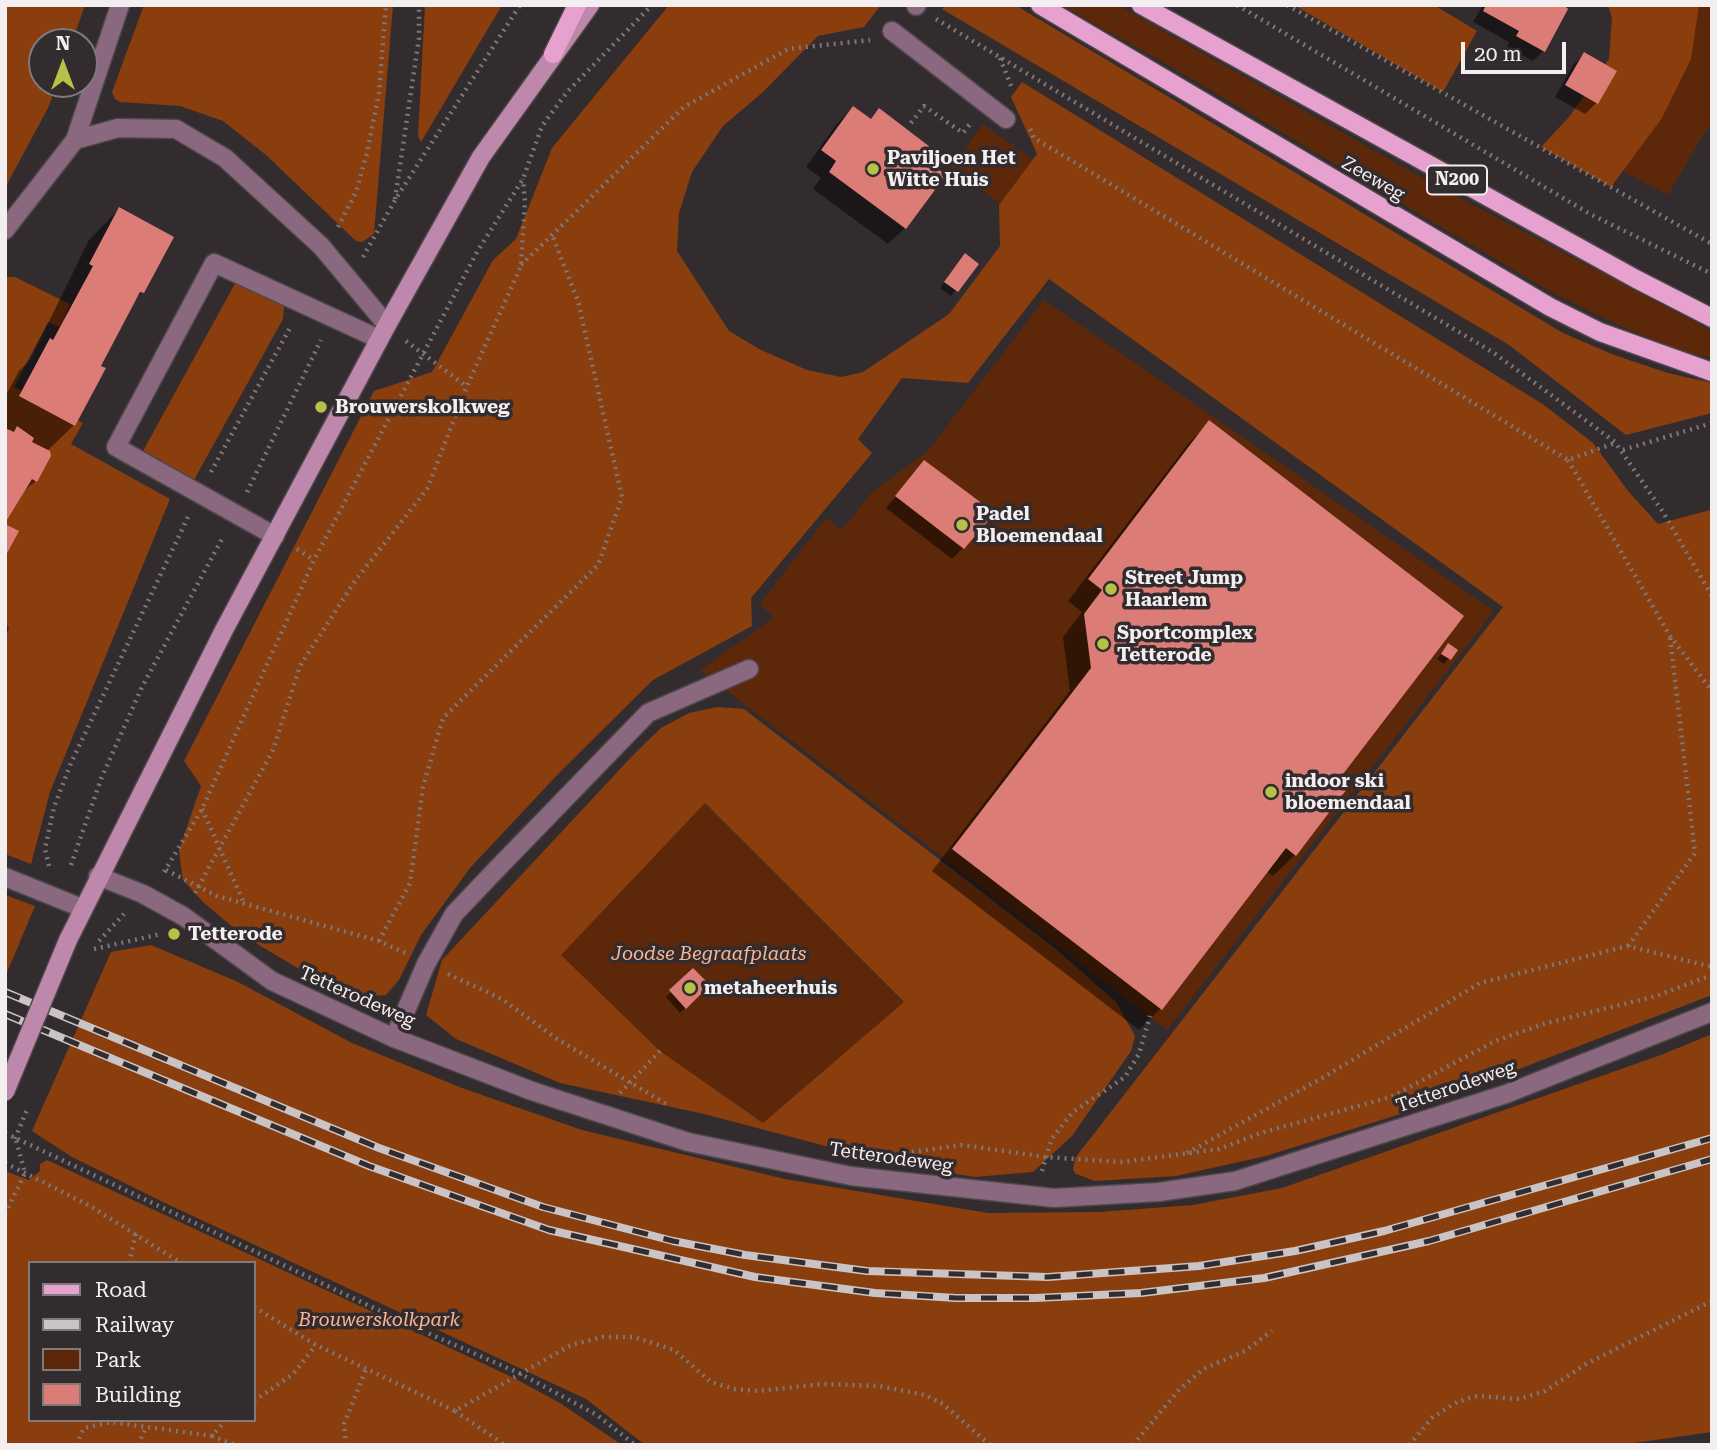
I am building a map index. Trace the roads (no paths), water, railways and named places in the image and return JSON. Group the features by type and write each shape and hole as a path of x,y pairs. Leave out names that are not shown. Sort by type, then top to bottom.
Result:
{"main road":[{"path":"553,54 577,5"},
{"path":"5,1092 82,908 383,332 481,157 590,5"},
{"name":"Zeeweg","path":"1040,5 1550,307 1600,332 1703,370"},
{"name":"Zeeweg","path":"1141,5 1636,279 1712,318"}],"street":[{"path":"5,230 75,140 120,5"},
{"path":"892,31 1006,119"},
{"path":"75,140 118,128 176,129 225,158 326,252 350,281 383,332"},
{"path":"275,536 116,447 214,263 332,318 383,332"},
{"path":"394,1038 426,964 454,914 648,713 750,669"},
{"name":"Tetterodeweg","path":"98,876 143,894 183,916 272,981 394,1038 532,1091 688,1142 851,1176 1038,1196 1094,1197 1235,1181 1506,1094 1712,1012"},
{"path":"5,877 82,908"}],"railway":[{"path":"5,992 379,1148 543,1207 673,1241 745,1255 867,1271 1048,1277 1199,1266 1295,1251 1384,1231 1712,1138"},
{"path":"5,1014 369,1166 549,1230 755,1277 875,1293 956,1298 1035,1298 1141,1293 1264,1278 1429,1241 1712,1159"}],"place":[{"name":"Paviljoen Het Witte Huis","path":"873,169"},
{"name":"Brouwerskolkweg","path":"321,407"},
{"name":"Padel Bloemendaal","path":"962,525"},
{"name":"Street Jump Haarlem","path":"1111,589"},
{"name":"Sportcomplex Tetterode","path":"1103,644"},
{"name":"indoor ski bloemendaal","path":"1271,792"},
{"name":"Tetterode","path":"174,934"},
{"name":"metaheerhuis","path":"690,988"}],"park label":[{"name":"Joodse Begraafplaats","path":"709,954"},
{"name":"Brouwerskolkpark","path":"379,1320"}]}
